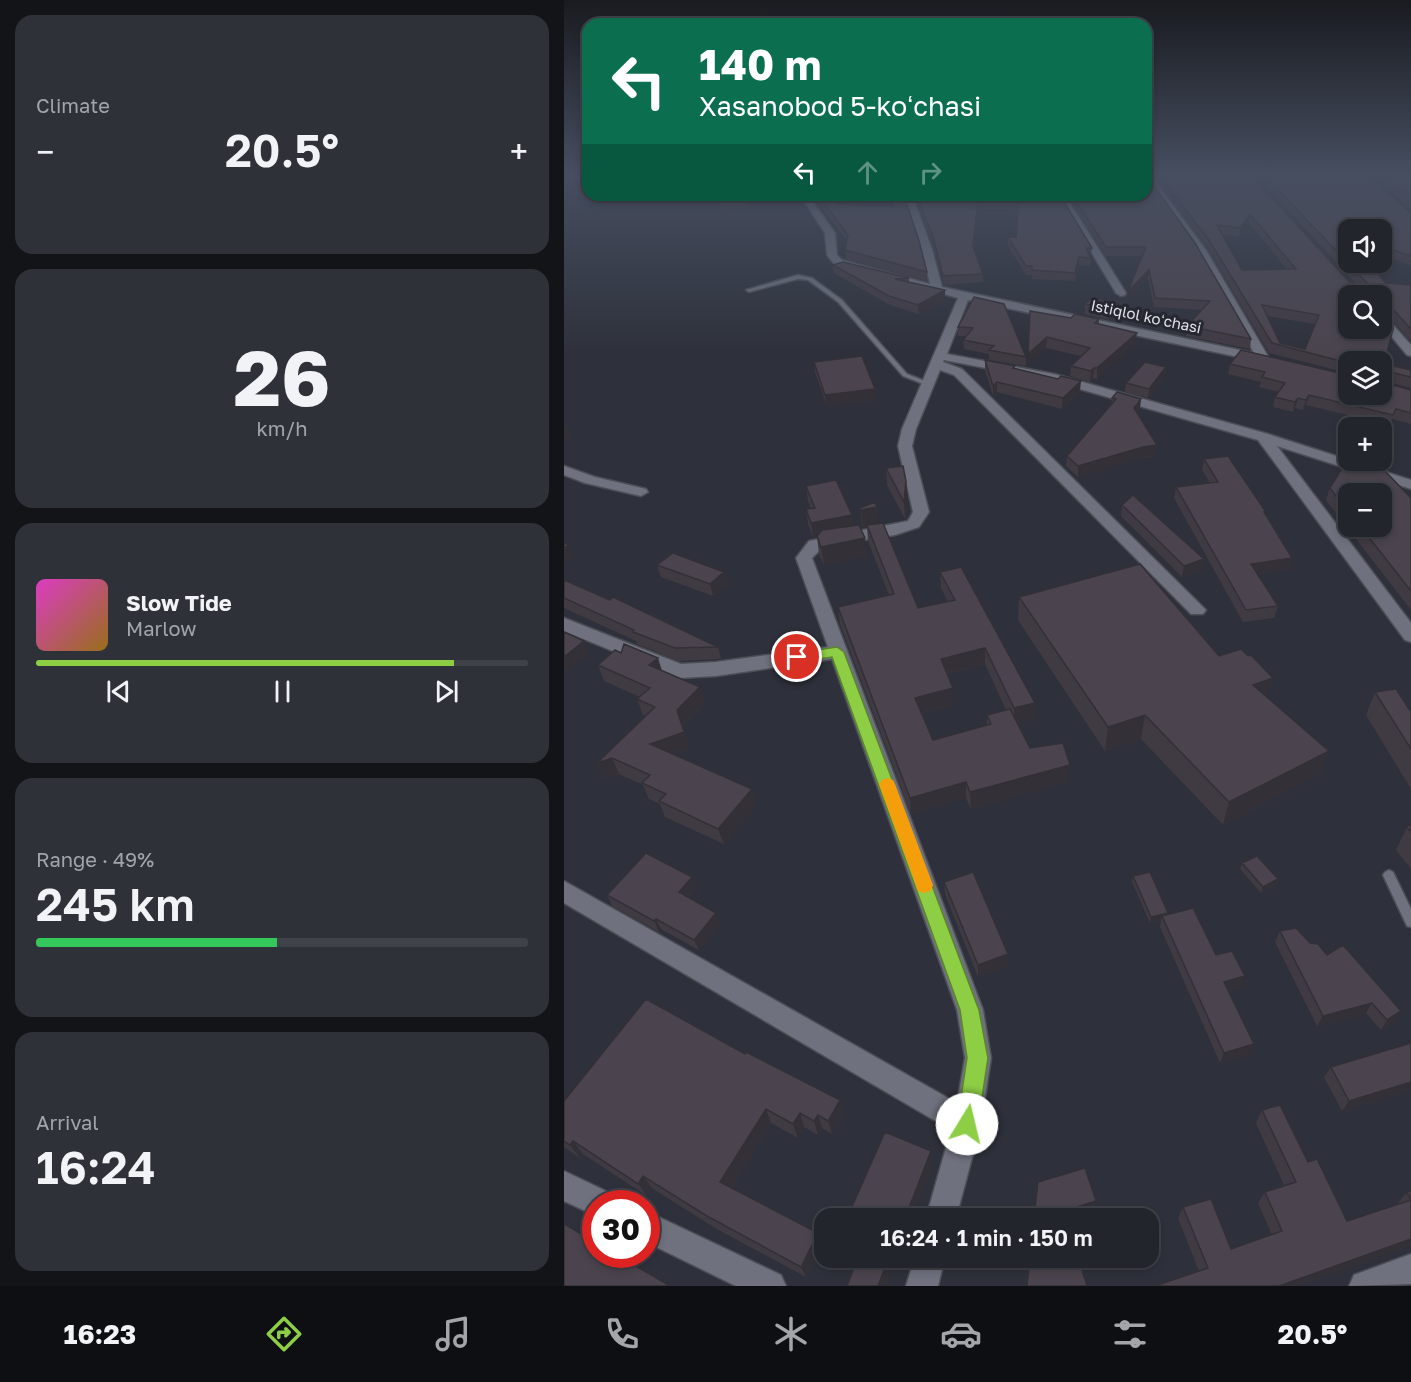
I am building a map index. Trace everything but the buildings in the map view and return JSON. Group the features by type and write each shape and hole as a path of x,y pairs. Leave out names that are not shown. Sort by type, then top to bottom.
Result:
{"street":[{"name":"Istiqlol koʻchasi","path":"830,234 832,255 838,262 964,296 1268,359 1190,234"},
{"path":"922,234 937,289"},
{"path":"1085,234 1121,293"},
{"path":"944,1208 967,1124 978,1058 970,1010 804,558 814,544 895,530 914,524 921,512 905,446 909,429 964,296"},
{"path":"1392,330 1411,352"},
{"path":"935,368 1050,377 1263,437 1411,485"},
{"path":"935,368 958,372 1197,610"},
{"path":"1263,437 1411,636"},
{"path":"564,470 590,480 640,492"},
{"path":"564,624 678,671 716,669 837,652"},
{"path":"564,891 967,1124"},
{"path":"564,1186 582,1194"},
{"path":"660,1233 770,1286"},
{"path":"922,1286 927,1268"},
{"path":"1365,1286 1411,1269"}],"lane":[{"path":"749,290 798,277 810,279 840,301 905,375 935,368"},
{"path":"1389,875 1411,922"}],"slow traffic":[{"path":"887,784 924,885"}],"route":[{"path":"797,657 837,652 970,1010 978,1058 967,1124"}]}
